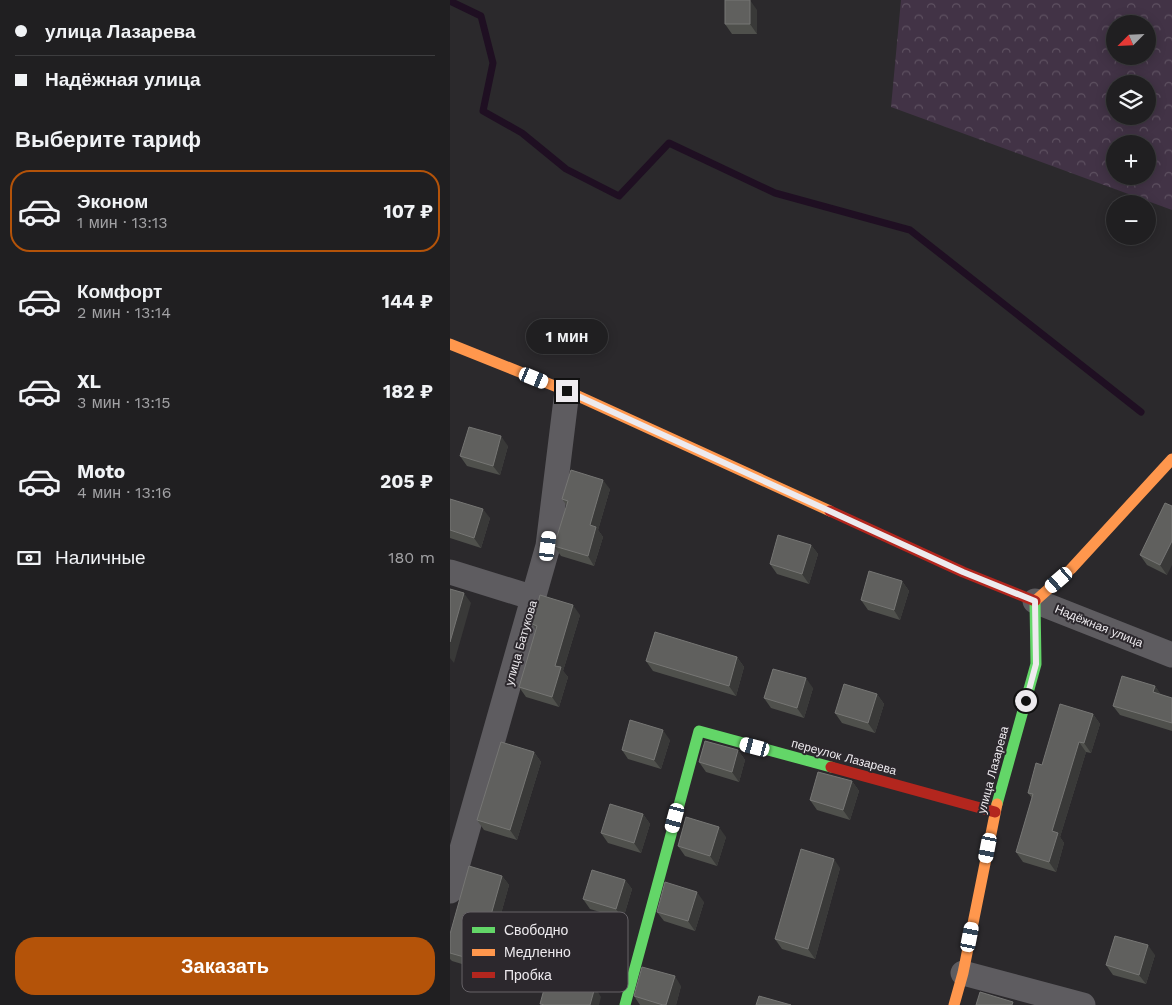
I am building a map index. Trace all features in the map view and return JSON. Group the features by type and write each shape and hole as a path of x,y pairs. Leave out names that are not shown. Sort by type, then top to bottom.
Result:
{"main road":[{"name":"Надёжная улица","path":"450,344 567,391 963,572 1035,601"},
{"path":"1035,601 1071,569 1172,459"},
{"name":"улица Лазарева","path":"954,1005 963,973 995,812 1036,664 1035,601"},
{"name":"переулок Лазарева","path":"625,1005 699,732 995,812"}],"street":[{"name":"улица Батукова","path":"450,891 461,812 534,598 548,546 567,391"},
{"path":"450,572 534,598"},
{"name":"Надёжная улица","path":"1035,601 1172,655"},
{"path":"963,973 1082,1005"}],"green space":[{"path":"901,0 1172,0 1172,210 1156,204 1156,195 1131,195 891,107"}],"building":[{"path":"725,0 750,0 750,24 725,24"},
{"path":"469,427 501,436 493,466 460,456"},
{"path":"571,470 603,480 590,525 596,527 588,556 554,546 568,501 562,499"},
{"path":"450,499 483,509 474,538 450,530"},
{"path":"1165,503 1172,506 1172,541 1160,565 1140,555"},
{"path":"778,535 811,545 802,574 770,564"},
{"path":"869,571 902,581 894,610 861,600"},
{"path":"450,589 464,593 450,642"},
{"path":"540,595 573,605 555,666 561,667 552,697 519,687 537,626 532,624"},
{"path":"655,632 737,657 729,686 646,661"},
{"path":"773,669 806,678 797,708 764,698"},
{"path":"1122,676 1155,686 1153,692 1172,698 1172,723 1113,706"},
{"path":"844,684 877,694 868,723 835,713"},
{"path":"1060,704 1093,714 1084,743 1079,742 1052,831 1058,833 1049,862 1016,852 1033,794 1028,793 1036,763 1042,765"},
{"path":"630,720 663,730 654,760 622,750"},
{"path":"705,741 738,750 732,772 699,762"},
{"path":"501,742 534,752 510,830 477,820"},
{"path":"818,772 852,781 843,810 810,800"},
{"path":"610,804 643,814 634,843 601,833"},
{"path":"686,817 719,827 710,856 678,846"},
{"path":"801,849 834,859 808,949 775,939"},
{"path":"469,866 502,876 492,912 462,912 462,956 450,953 450,934"},
{"path":"592,870 625,880 616,909 583,899"},
{"path":"665,882 697,892 688,921 657,912"},
{"path":"1115,936 1148,945 1139,975 1106,965"},
{"path":"642,967 675,976 666,1005 634,996"},
{"path":"543,992 594,992 590,1005 540,1004"},
{"path":"980,992 1013,1002 1012,1005 976,1005"},
{"path":"759,996 791,1005 756,1005"}],"waterway":[{"path":"450,1 481,16 493,63 483,111 522,133 566,169 619,196 669,143 775,193 910,230 1141,412"}],"traffic: fast":[{"path":"997,804 1036,664 1035,601"},
{"path":"625,1005 699,731 831,767"}],"traffic: slow":[{"path":"450,344 567,391 830,511"},
{"path":"1035,601 1071,569 1172,459"},
{"path":"954,1005 963,973 997,804"}],"traffic: jam":[{"path":"830,511 963,572 1035,601"},
{"path":"831,767 995,812"}],"route":[{"path":"567,391 963,572 1035,601 1036,664 1026,701"}]}
